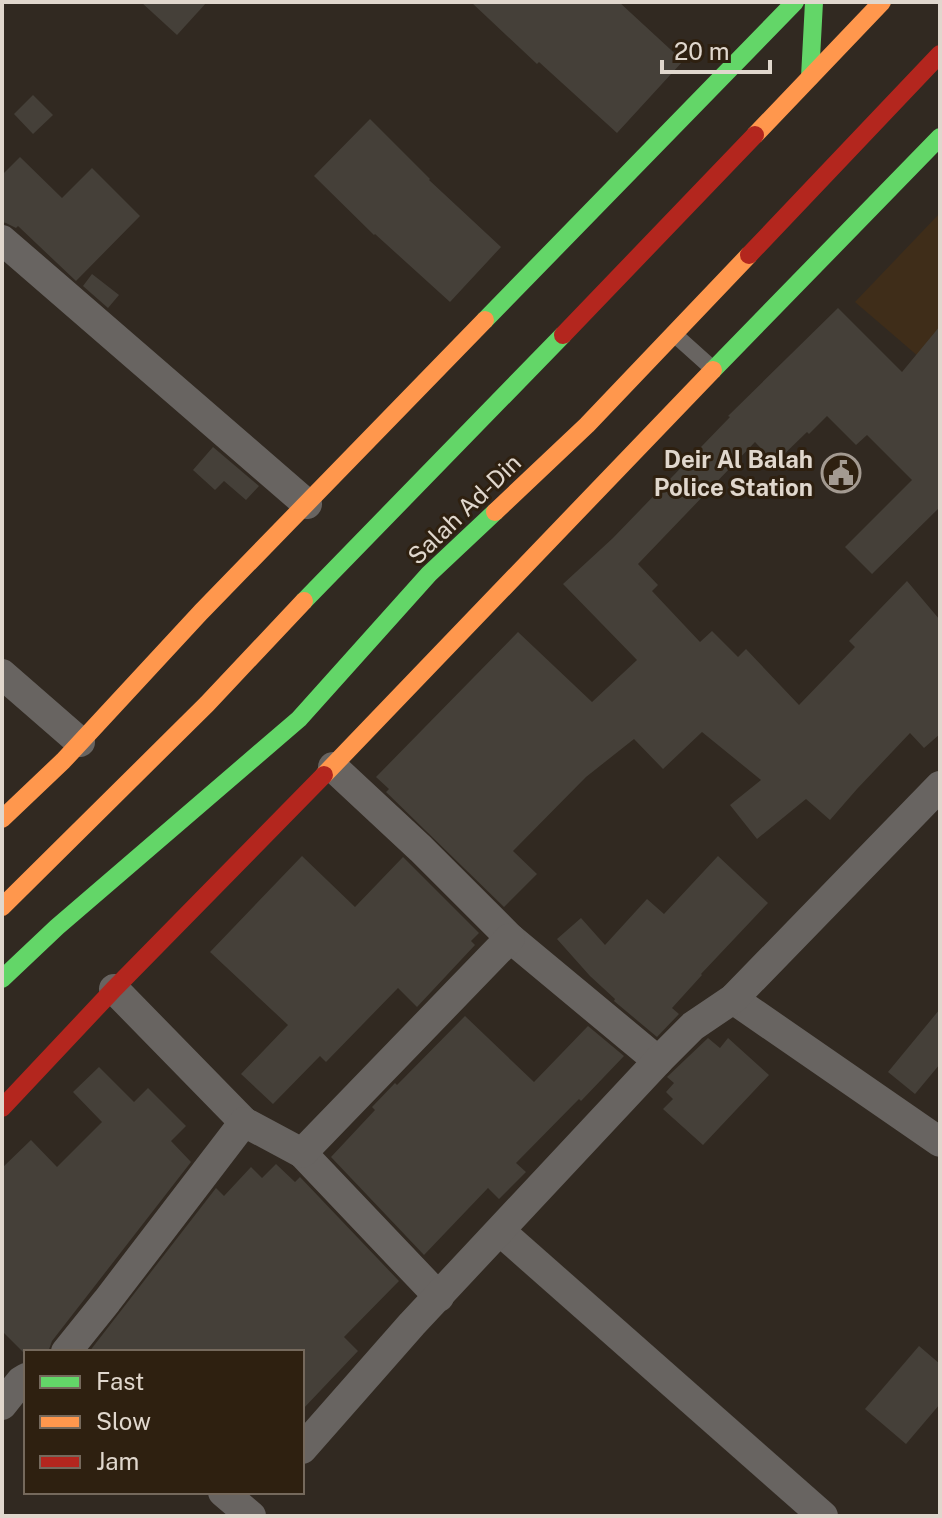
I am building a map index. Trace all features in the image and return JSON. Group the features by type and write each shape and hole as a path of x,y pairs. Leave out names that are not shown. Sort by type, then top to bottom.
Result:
{"main road":[{"path":"2,819 795,2"},
{"path":"810,77 814,2"},
{"name":"Salah Ad-Din","path":"2,907 207,704 882,2"},
{"name":"Salah Ad-Din","path":"2,979 57,927 299,719 429,574 587,425 940,54"},
{"path":"2,1108 940,137"}],"street":[{"path":"2,240 307,504"},
{"path":"2,674 80,742"},
{"path":"333,767 510,938 658,1061"},
{"path":"304,1447 412,1324 658,1061 693,1026 733,999 940,786"},
{"path":"302,1153 510,938"},
{"path":"114,989 244,1122 302,1153 439,1297"},
{"path":"733,999 940,1142"},
{"path":"68,1350 244,1122"},
{"path":"500,1231 823,1516"},
{"path":"2,1405 16,1375"},
{"path":"227,1494 254,1507"}],"lane":[{"path":"673,333 714,369"}],"shaded area":[{"path":"940,213 940,375 855,302"}],"building":[{"path":"141,2 207,2 177,35"},
{"path":"471,2 619,2 683,61 617,133"},
{"path":"33,95 53,115 33,134 14,114"},
{"path":"370,119 501,247 450,302 374,235 314,176"},
{"path":"20,157 62,198 92,168 140,216 76,281 18,226 16,228 2,222 2,175"},
{"path":"92,274 119,295 108,308 83,286"},
{"path":"838,308 902,372 940,326 940,509 872,574 845,547 912,480 867,435 856,445 827,416 775,463 755,442 638,564 658,585 652,591 700,642 712,631 738,657 746,649 799,705 855,647 849,641 907,581 940,620 940,734 924,748 910,733 830,820 806,799 757,839 730,805 761,780 702,732 663,769 634,739 586,777 513,851 537,874 504,907 386,792 389,789 376,777 518,632 592,702 637,660 563,584 613,538 728,416"},
{"path":"213,447 259,486 246,500 224,481 215,490 193,470"},
{"path":"302,856 355,907 403,857 479,933 471,941 475,945 417,1007 398,988 326,1062 320,1056 273,1104 241,1074 288,1025 210,952"},
{"path":"718,856 768,903 672,1008 679,1014 657,1037 614,1001 557,939 581,918 605,945 647,899 664,914"},
{"path":"940,1009 940,1064 915,1094 888,1072"},
{"path":"465,1016 534,1082 588,1026 624,1056 516,1163 526,1172 499,1199 488,1188 424,1255 331,1157 375,1110 372,1107"},
{"path":"708,1038 720,1048 728,1038 769,1075 703,1145 663,1109 673,1099 666,1092 674,1083 667,1077"},
{"path":"99,1067 134,1102 148,1088 186,1126 171,1141 191,1162 52,1341 49,1350 23,1352 2,1331 2,1168 31,1140 57,1167 102,1122 73,1092"},
{"path":"276,1164 295,1182 300,1177 399,1281 344,1337 358,1351 304,1408 304,1350 91,1350 216,1188 224,1196 251,1167 262,1178"},
{"path":"919,1346 940,1364 940,1404 906,1444 865,1409"}],"traffic: fast":[{"path":"485,320 795,2"},
{"path":"810,77 814,2"},
{"path":"713,370 940,137"},
{"path":"304,601 563,335"},
{"path":"2,979 57,927 299,719 429,574 495,512"}],"traffic: slow":[{"path":"755,135 882,2"},
{"path":"495,512 587,425 749,255"},
{"path":"2,819 63,761 201,612 485,320"},
{"path":"324,775 713,370"},
{"path":"2,907 207,704 304,601"}],"traffic: jam":[{"path":"749,255 940,54"},
{"path":"563,335 755,135"},
{"path":"2,1108 324,775"}],"place":[{"name":"Deir Al Balah Police Station","path":"841,473"}]}
